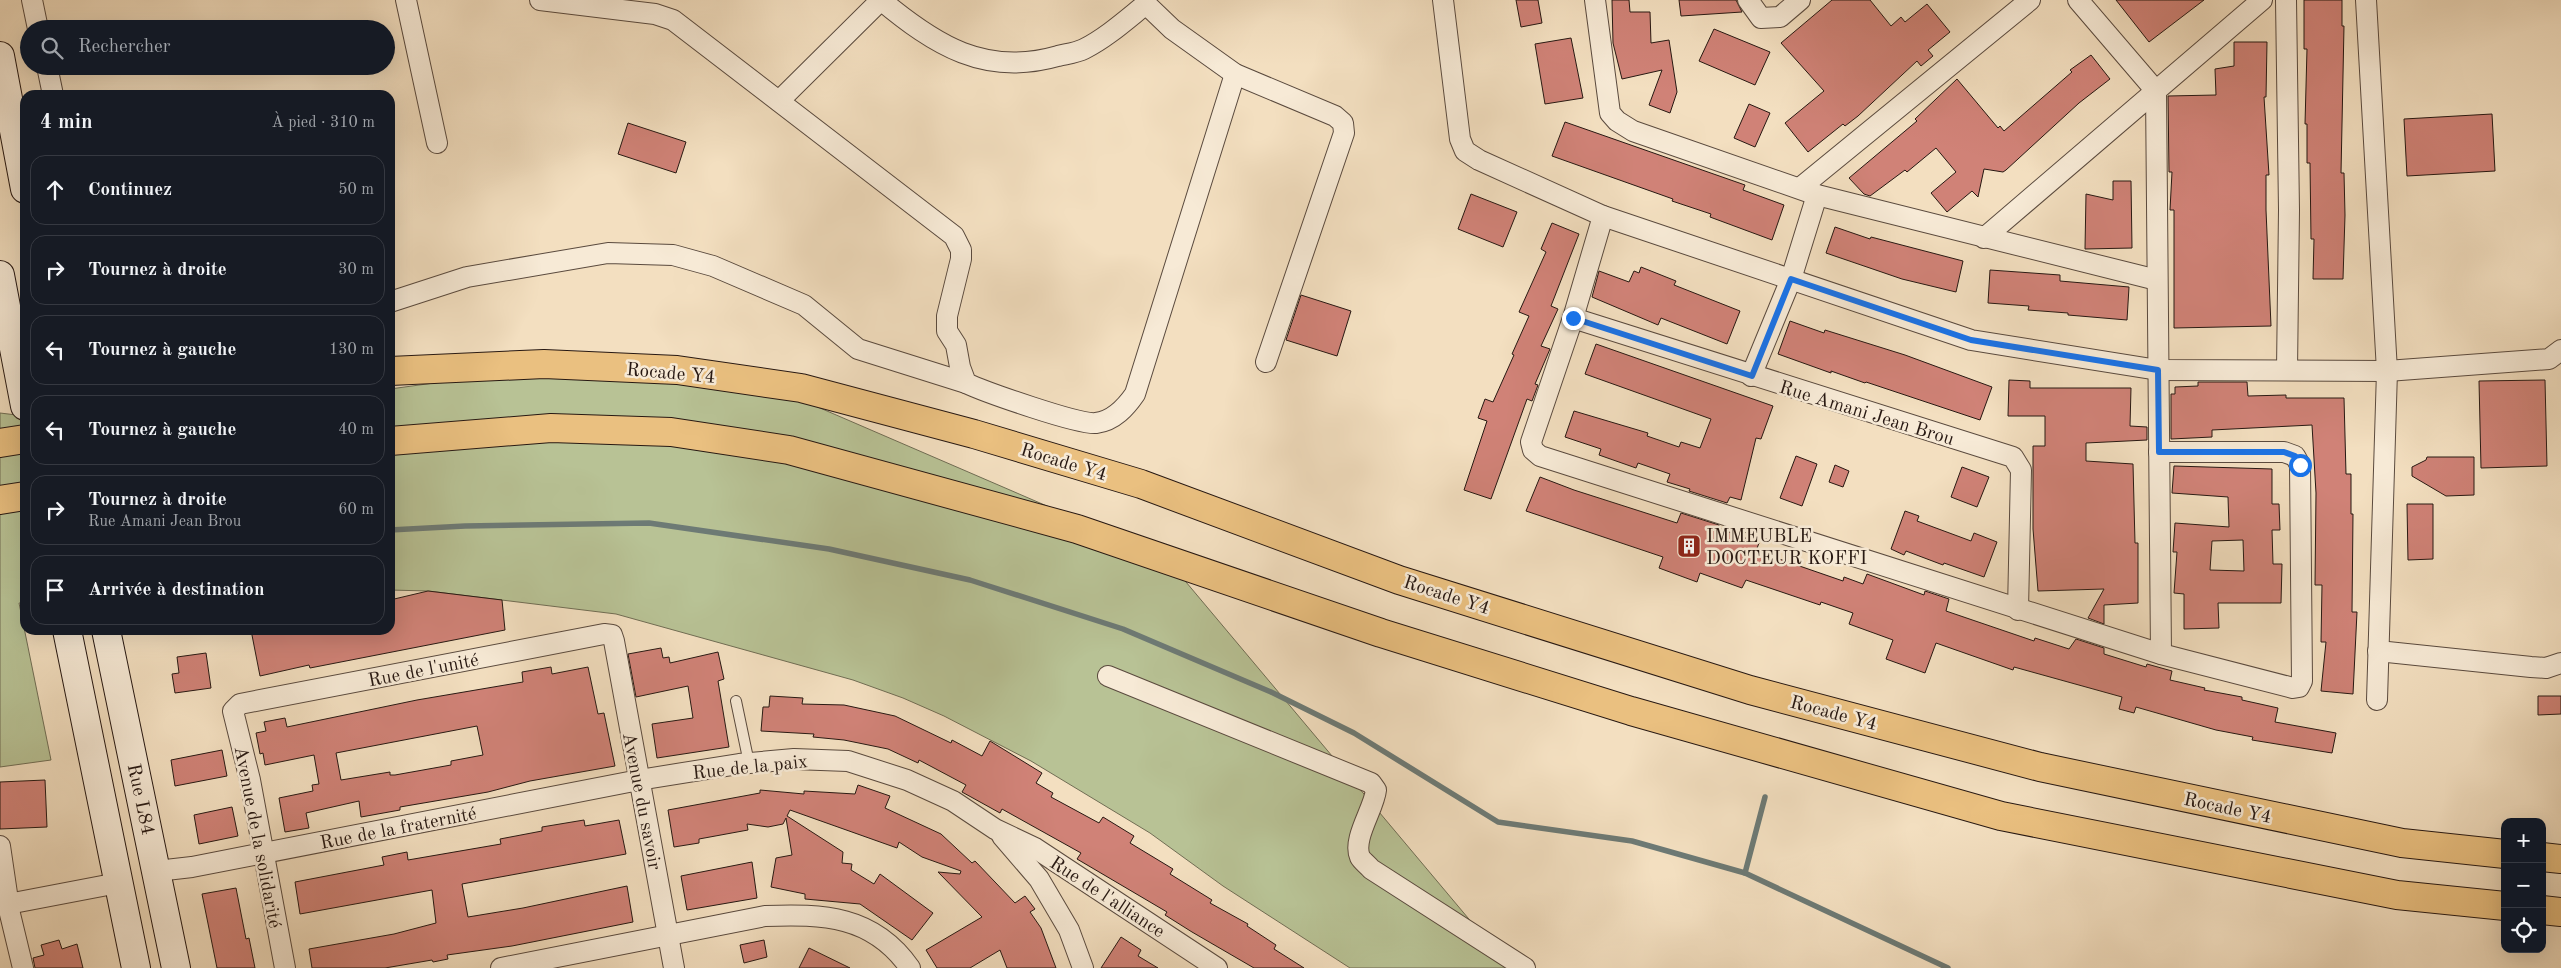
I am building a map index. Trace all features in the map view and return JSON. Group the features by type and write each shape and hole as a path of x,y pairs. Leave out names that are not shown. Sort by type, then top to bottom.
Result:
{"highway":[{"name":"Rocade Y4","path":"395,371 544,364 677,370 801,388 974,434 1141,484 1399,580 1750,690 2050,769 2402,843 2501,854"},
{"path":"395,441 551,428 671,432 789,450 1076,529 1455,656 1631,711 2001,816 2397,895 2501,906"},
{"path":"0,443 20,440"},
{"path":"0,500 20,497"},
{"path":"2546,857 2561,859"},
{"path":"2546,910 2561,912"}],"main road":[{"path":"0,56 20,162"},
{"path":"0,275 20,380"},
{"path":"69,635 136,968"},
{"name":"Rue L84","path":"107,635 176,968"}],"street":[{"path":"32,0 36,20"},
{"path":"406,0 437,143"},
{"path":"540,0 655,14 673,20 954,236 962,250 947,316 947,331 956,345 960,368 966,383"},
{"path":"780,102 881,0 934,40 996,63 1042,61 1083,49 1117,28 1147,2 1172,29 1236,74 1335,116 1343,123 1344,133 1266,362"},
{"path":"1442,0 1460,139 1464,151 1479,160 1603,216 1971,340 2158,370 2387,371 2549,359 2561,350"},
{"path":"1594,0 1610,113 1617,122 1633,131 1809,191 1984,238 2157,280"},
{"path":"1748,0 1761,18 1780,17 1800,0"},
{"path":"1752,376 1791,279 1809,191 2030,0"},
{"path":"2078,0 2156,91 2161,654"},
{"path":"1984,238 2262,0"},
{"path":"2286,0 2289,210 2287,370"},
{"path":"2366,0 2387,371 2377,700"},
{"path":"395,300 467,277 608,253 674,255 713,266 804,304 858,349 1084,423 1107,420 1124,409 1135,394 1236,74"},
{"path":"49,75 52,90"},
{"path":"1603,216 1573,318 1531,442 1533,450 1540,456 2018,610 2161,654 2293,688 2299,687 2302,681 2300,465 2295,456 2284,452 2159,452"},
{"name":"Rue Amani Jean Brou","path":"1573,318 2013,457 2021,470 2018,610"},
{"name":"Rue de l'unité","path":"235,707 249,702 604,634 612,635"},
{"name":"Avenue du savoir","path":"612,635 674,968"},
{"path":"2378,650 2546,668 2561,663"},
{"path":"1108,676 1371,783 1376,790 1375,800 1359,841 1360,857 1371,869 1525,968"},
{"name":"Avenue de la solidarité","path":"235,707 233,711 250,780 285,968"},
{"name":"Rue de la paix","path":"639,780 749,763 794,759 848,762 907,780 953,801 996,829"},
{"name":"Rue de la fraternité","path":"157,871 263,853 639,780"},
{"path":"996,829 1039,879 1069,930 1083,968"},
{"name":"Rue de l'alliance","path":"996,829 1035,848 1217,968"},
{"path":"0,846 8,904 23,968"},
{"path":"8,904 118,883"},
{"path":"501,968 765,916 809,915 846,920 882,939 910,968"}],"lane":[{"path":"736,701 749,763"}],"green space":[{"path":"732,370 1165,557 1510,968 1350,968 1223,886 1150,833 1031,761 944,716 903,698 853,680 616,614 428,591 395,590 395,388 500,374"},
{"path":"0,413 20,415 20,635 26,635 51,760 0,767"}],"building":[{"path":"1516,0 1538,0 1542,23 1521,27"},
{"path":"1612,0 1629,0 1630,12 1650,12 1651,43 1669,40 1677,92 1670,113 1649,105 1662,70 1622,79 1613,43"},
{"path":"1679,0 1736,0 1742,12 1681,16"},
{"path":"1832,0 1870,0 1891,26 1901,17 1905,22 1927,4 1950,32 1928,50 1933,56 1921,66 1917,61 1858,116 1845,126 1843,124 1808,152 1785,123 1824,91 1781,43"},
{"path":"2116,0 2204,0 2149,42"},
{"path":"2304,0 2342,0 2342,26 2344,26 2341,173 2344,173 2345,215 2343,279 2313,279 2314,239 2311,239 2310,163 2307,163 2307,124 2305,124 2307,49 2304,49"},
{"path":"1714,29 1770,52 1755,85 1699,61"},
{"path":"1571,38 1583,98 1545,104 1535,44"},
{"path":"2234,42 2267,42 2266,97 2264,97 2269,175 2266,175 2266,210 2271,326 2174,328 2174,210 2170,210 2172,172 2169,172 2168,96 2216,95 2215,69 2234,66"},
{"path":"2091,55 2110,79 2079,103 2006,170 2003,172 1984,169 1978,197 1972,191 1947,212 1931,193 1956,172 1936,148 1907,172 1905,170 1870,196 1864,194 1849,178 1917,121 1915,119 1957,79 1998,128 2000,126 2004,131 2072,72 2070,70"},
{"path":"1749,104 1770,113 1755,147 1734,138"},
{"path":"2492,114 2495,171 2407,176 2404,119"},
{"path":"1565,122 1745,185 1743,190 1784,205 1772,240 1710,217 1711,214 1672,201 1673,199 1552,156"},
{"path":"628,123 686,142 676,173 618,154"},
{"path":"2113,181 2131,181 2132,248 2085,249 2086,194 2113,200"},
{"path":"1471,194 1517,212 1503,247 1458,229"},
{"path":"1552,223 1579,234 1551,306 1558,309 1541,346 1550,349 1535,384 1538,385 1532,401 1527,399 1491,499 1464,490 1487,421 1478,418 1485,399 1493,402 1529,316 1519,312 1546,252 1541,249"},
{"path":"1835,227 1870,239 1871,237 1963,261 1956,292 1902,279 1826,253"},
{"path":"1641,267 1676,281 1674,285 1740,311 1727,344 1661,318 1658,325 1592,297 1599,271 1629,282 1634,271 1639,273"},
{"path":"1990,270 2060,275 2060,281 2129,287 2127,320 2068,315 2068,313 2028,310 2029,306 1988,303"},
{"path":"1301,295 1351,311 1337,356 1286,340"},
{"path":"1790,321 1824,333 1825,330 1905,355 1992,387 1980,420 1831,371 1831,373 1778,354"},
{"path":"1596,344 1773,406 1761,439 1756,438 1741,500 1730,497 1727,503 1689,491 1690,489 1667,482 1670,474 1638,463 1636,468 1599,455 1601,449 1565,437 1574,411 1648,433 1647,436 1679,447 1681,442 1700,448 1711,419 1585,374"},
{"path":"2009,380 2030,381 2030,388 2131,388 2130,426 2147,427 2147,440 2086,443 2086,461 2133,464 2135,543 2138,543 2138,603 2104,605 2104,624 2088,618 2104,589 2038,591 2033,529 2033,446 2045,446 2045,416 2008,416"},
{"path":"2545,380 2547,466 2481,468 2479,381"},
{"path":"2198,382 2247,382 2248,396 2286,395 2286,398 2344,398 2346,474 2351,474 2351,514 2353,514 2352,612 2357,612 2353,694 2321,691 2326,642 2321,642 2322,585 2315,585 2316,493 2312,425 2212,430 2212,437 2171,439 2171,394 2175,394 2175,387 2198,386"},
{"path":"1796,456 1817,464 1802,506 1780,498"},
{"path":"2427,457 2474,457 2474,495 2446,496 2412,476 2412,467 2426,460"},
{"path":"1835,465 1849,471 1843,487 1829,482"},
{"path":"2174,466 2272,469 2272,504 2279,504 2280,530 2272,530 2273,564 2282,564 2281,603 2218,603 2219,628 2184,629 2184,594 2174,593 2177,552 2173,552 2175,523 2229,527 2228,497 2172,493","holes":["2243,540 2244,571 2210,570 2212,541"]},
{"path":"1962,467 1989,477 1977,507 1951,497"},
{"path":"1540,477 1574,490 1677,523 1681,513 1719,525 1718,528 1759,543 1756,551 1843,581 1844,577 1863,584 1867,574 1924,595 1925,591 1949,599 1946,611 2034,641 2035,638 2069,649 2076,639 2104,648 2104,654 2146,667 2147,664 2172,671 2170,680 2205,688 2204,690 2242,697 2242,700 2278,708 2275,722 2336,733 2332,753 2252,740 2253,737 2216,730 2136,707 2134,713 2119,709 2122,697 2014,667 2013,670 1936,643 1925,673 1886,659 1893,640 1849,624 1853,613 1821,602 1820,605 1746,580 1742,588 1700,573 1697,582 1659,568 1663,557 1526,511"},
{"path":"2407,504 2433,504 2433,559 2408,560"},
{"path":"1905,511 1919,516 1917,521 1971,541 1974,533 1997,542 1984,577 1944,563 1943,565 1906,551 1904,555 1891,549"},
{"path":"428,591 502,600 505,630 310,668 309,665 260,676 252,635 395,635 395,599"},
{"path":"661,648 663,658 669,657 670,663 718,652 724,679 718,681 729,747 657,758 652,724 693,718 688,686 636,697 628,654"},
{"path":"206,653 211,688 175,693 172,674 179,673 177,657"},
{"path":"551,667 552,674 588,667 598,714 604,713 615,766 530,781 488,792 400,807 400,810 361,817 359,801 306,813 309,828 285,832 279,798 313,791 312,785 319,784 314,755 265,765 263,753 260,754 256,733 266,731 264,722 285,718 287,727 417,700 523,682 522,672","holes":["477,726 483,755 451,761 451,765 395,775 390,775 390,772 341,780 336,753"]},
{"path":"770,696 803,698 802,704 844,705 895,716 951,743 952,740 982,756 990,741 1042,773 1036,783 1053,793 1051,797 1099,823 1103,817 1134,836 1130,843 1173,869 1170,874 1212,900 1210,903 1248,924 1247,926 1276,945 1274,949 1304,968 1254,968 1165,915 1167,912 1077,859 1081,853 1002,809 1000,813 962,792 966,785 919,760 918,763 888,749 844,740 813,737 814,734 761,731 763,707 769,707"},
{"path":"2538,696 2561,696 2561,714 2538,715"},
{"path":"222,750 227,776 175,786 171,760"},
{"path":"45,780 47,827 0,829 0,782"},
{"path":"858,785 890,796 885,808 941,834 972,863 975,861 1015,903 1025,896 1035,909 1030,912 1041,928 1056,968 1007,968 1000,950 970,968 937,968 926,950 982,917 938,872 960,874 961,871 922,857 899,842 897,848 790,810 787,816 843,852 842,863 852,864 851,870 874,884 880,874 933,913 912,940 860,904 805,899 805,894 771,887 776,858 792,855 786,818 783,824 768,827 747,824 748,830 699,839 699,843 674,847 668,810 760,793 760,790 804,794 804,791 855,794"},
{"path":"232,807 238,836 199,844 194,815"},
{"path":"584,820 585,826 619,820 626,854 462,884 468,917 523,908 627,886 633,922 512,946 447,955 448,959 433,962 432,960 385,968 312,968 309,949 394,934 436,923 432,890 300,914 295,882 384,865 382,857 407,852 408,860 501,844 500,839 542,831 542,827"},
{"path":"752,862 757,898 687,910 681,876"},
{"path":"236,888 246,939 249,938 255,968 217,968 202,894"},
{"path":"1121,937 1141,950 1138,956 1158,968 1101,968"},
{"path":"59,940 62,949 77,944 83,968 35,968 33,958 44,955 41,945"},
{"path":"764,940 767,957 744,963 740,945"},
{"path":"809,948 850,968 799,968"}],"waterway":[{"path":"395,530 465,526 649,523 829,549 970,580 1123,629 1271,692 1354,733 1498,822 1632,841 1745,873 1948,968"},
{"path":"1745,873 1765,797"}],"place":[{"name":"IMMEUBLE DOCTEUR KOFFI","path":"1689,546"}],"route":[{"path":"1573,318 1752,376 1791,279 1971,340 2158,370 2159,452 2284,452 2295,456 2300,465"}]}
